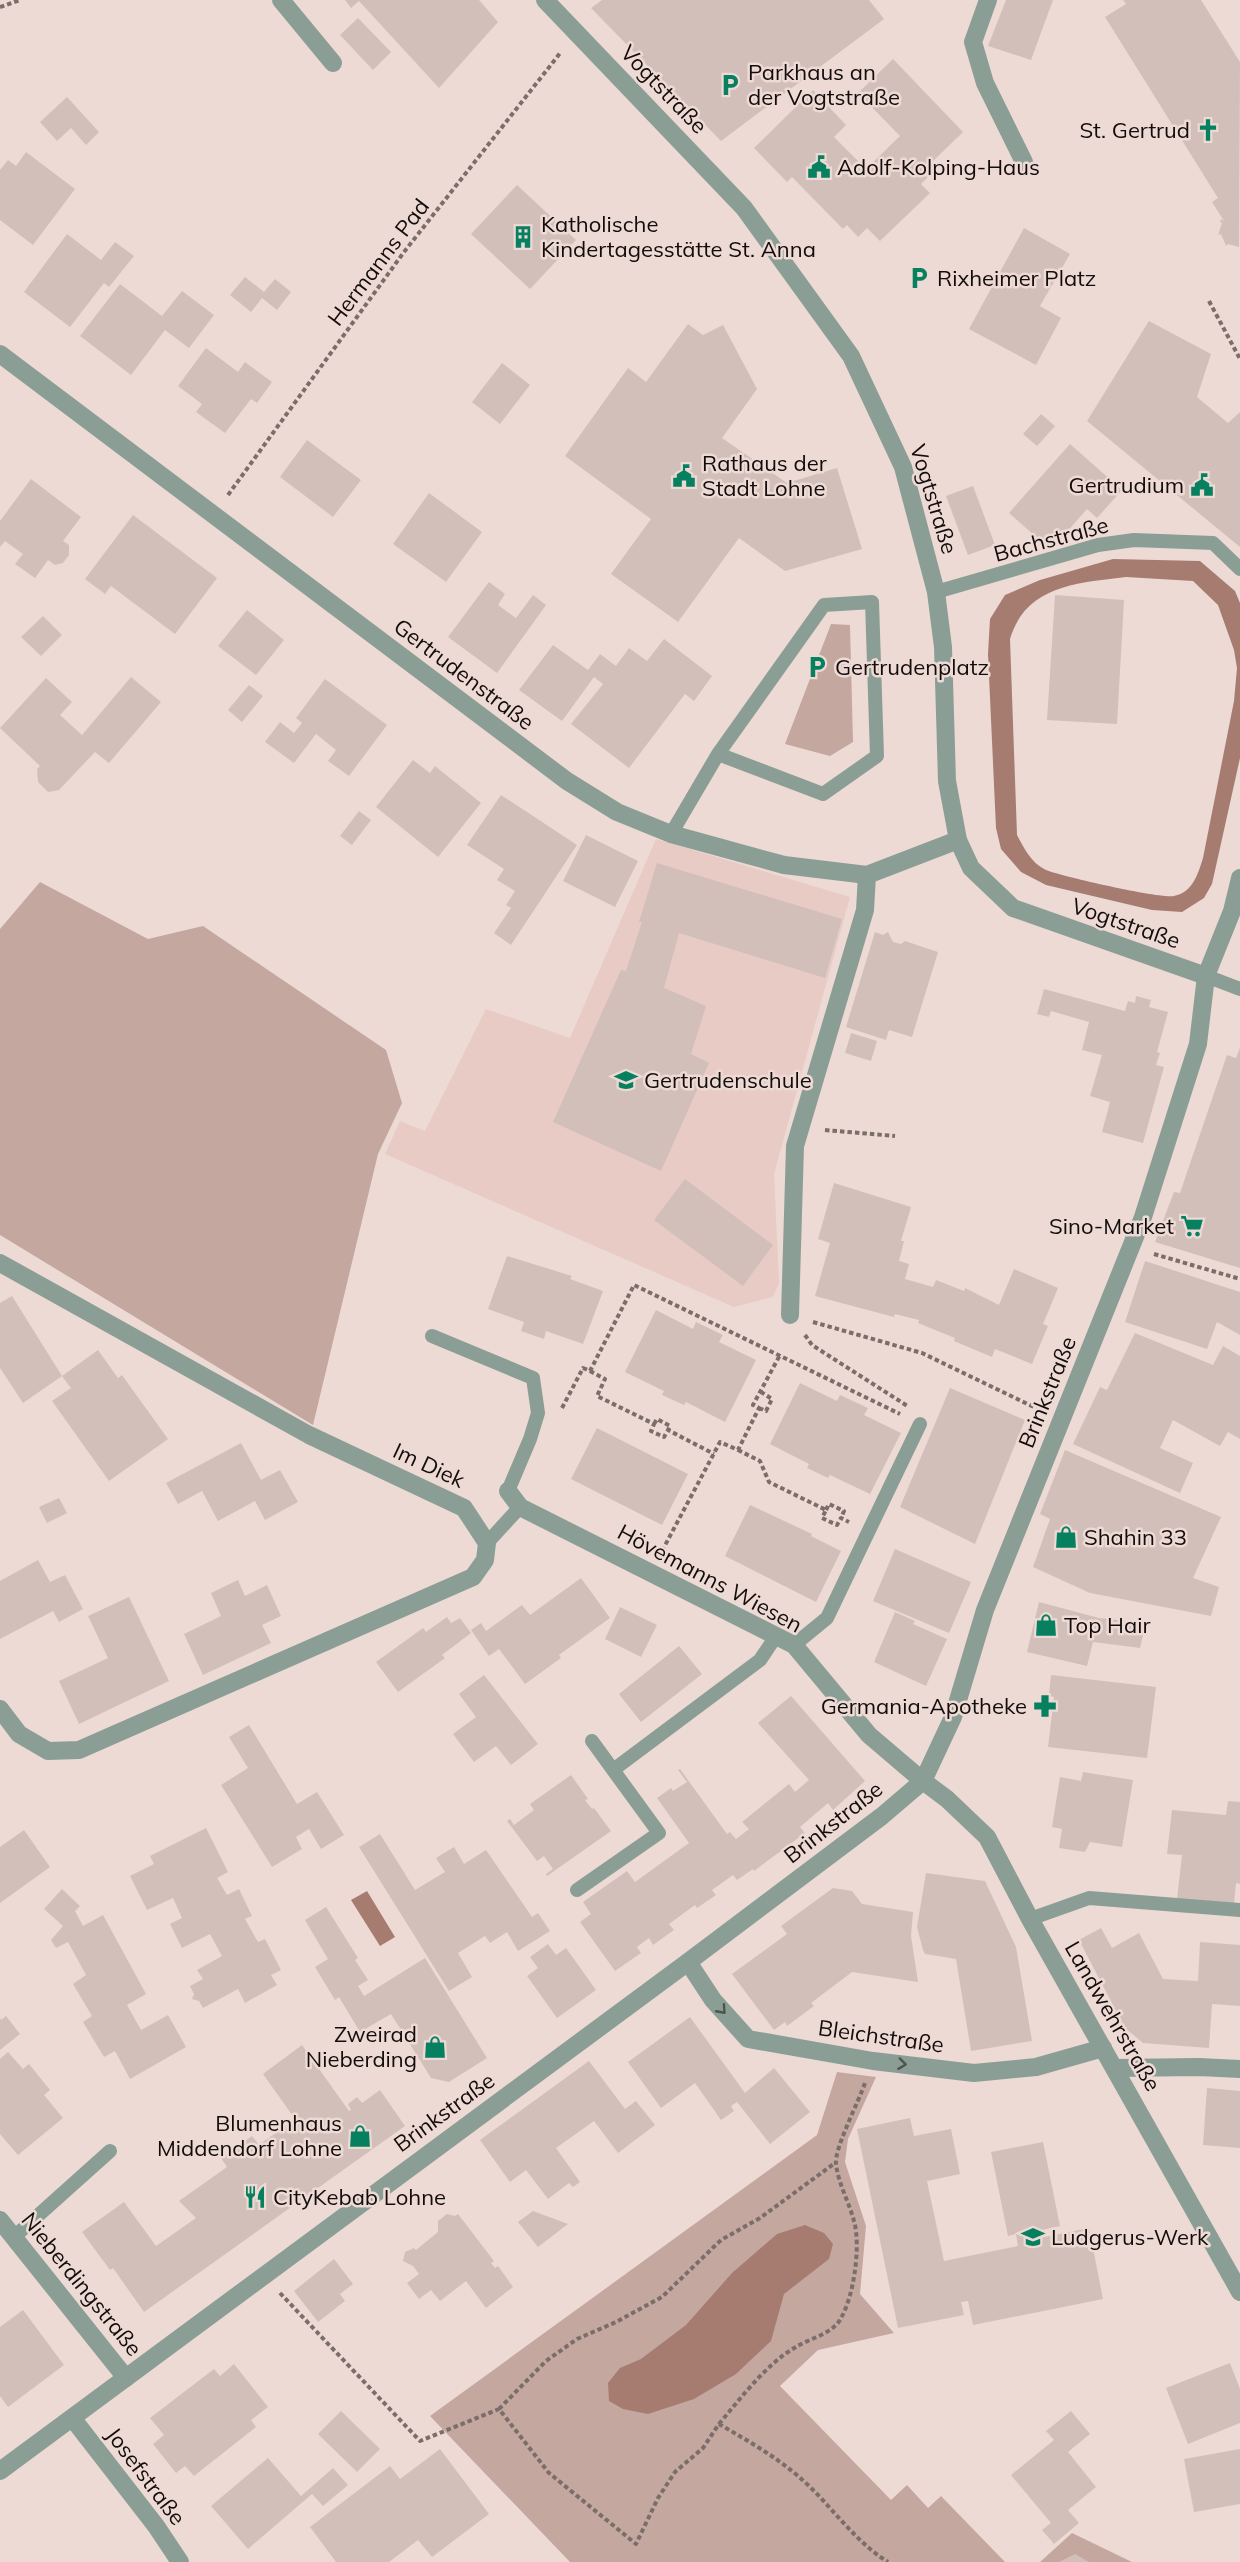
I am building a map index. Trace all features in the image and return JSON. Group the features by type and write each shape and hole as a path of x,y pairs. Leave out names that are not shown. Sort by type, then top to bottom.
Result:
{"street":[{"path":"280,0 333,63"},
{"name":"Vogtstraße","path":"545,0 744,207 851,356 903,467 936,592 943,647 947,781 958,840 971,868 1013,909 1206,976"},
{"path":"988,0 973,42 985,83 1023,162"},
{"name":"Gertrudenstraße","path":"0,354 567,781 616,812 671,834 784,865 867,875 958,840"},
{"path":"790,1315 795,1146 865,910 867,875"},
{"name":"Brinkstraße","path":"0,2471 688,1962 882,1816 923,1781 952,1717 985,1610 1143,1217 1198,1044 1206,976 1232,911 1240,878"},
{"name":"Im Diek","path":"0,1263 309,1434 464,1508 487,1543"},
{"name":"Hövemanns Wiesen","path":"508,1491 520,1507 794,1646 869,1735 923,1781"},
{"path":"0,1709 19,1734 48,1751 79,1750 473,1577 485,1560 487,1543"},
{"name":"Landwehrstraße","path":"923,1781 947,1798 987,1837 1030,1919 1240,2292"},
{"name":"Bleichstraße","path":"688,1962 713,2000 748,2040 873,2061 974,2073 1036,2067 1103,2048"},
{"path":"1115,2068 1240,2069"},
{"name":"Nieberdingstraße","path":"0,2220 126,2378"},
{"name":"Josefstraße","path":"73,2419 156,2526 180,2562"}],"lane":[{"name":"Bachstraße","path":"936,592 1098,545 1134,540 1213,543 1240,569"},
{"path":"671,834 718,754 824,605 872,602 877,756 824,794 718,754"},
{"path":"1206,976 1240,989"},
{"path":"432,1336 533,1378 538,1413 530,1439 508,1491"},
{"path":"794,1646 827,1618 920,1424"},
{"path":"487,1543 520,1507"},
{"path":"613,1770 760,1660 776,1636"},
{"path":"577,1890 659,1833 592,1741"},
{"path":"1030,1919 1089,1898 1240,1910"},
{"path":"14,2237 110,2151"}],"path":[{"path":"0,7 20,0"},
{"name":"Hermanns Pad","path":"213,516 404,252 576,33"},
{"path":"1209,301 1240,360"},
{"path":"801,1127 895,1136"},
{"path":"1131,1247 1240,1279"},
{"path":"590,1371 634,1285 920,1424"},
{"path":"790,1315 922,1353 1062,1421"},
{"path":"790,1315 812,1345 918,1413 920,1424"},
{"path":"760,1392 772,1399 766,1411 753,1405 760,1392 780,1355"},
{"path":"561,1410 583,1368 605,1379 597,1395 654,1424"},
{"path":"738,1450 759,1408"},
{"path":"657,1419 670,1426 664,1437 651,1431 654,1424 657,1419"},
{"path":"668,1430 714,1454"},
{"path":"650,1573 720,1442 760,1461 769,1482 826,1510"},
{"path":"829,1504 844,1511 837,1525 822,1518 826,1510 829,1504"},
{"path":"841,1518 868,1532"},
{"path":"499,2409 549,2473 636,2544 658,2498 675,2472 703,2448 719,2424 754,2382 794,2348 826,2332 840,2321 849,2302 855,2274 855,2223 835,2163 843,2135 873,2061"},
{"path":"263,2275 420,2441 499,2409 546,2361 577,2339 616,2322 662,2297 721,2240 760,2218 835,2163"},
{"path":"719,2424 765,2451 807,2483 870,2551 888,2562"}],"shaded area":[{"path":"1113,559 1200,561 1235,591 1240,603 1240,758 1212,884 1204,898 1182,912 1152,910 1046,885 1021,872 1001,849 996,828 988,654 990,619 1005,595 1040,580","holes":["1126,577 1193,581 1218,605 1234,650 1237,668 1234,701 1203,858 1197,876 1186,891 1174,896 1165,896 1110,886 1046,870 1032,859 1017,835 1010,639 1018,621 1028,607 1041,597 1072,585"]},
{"path":"831,624 850,625 853,742 830,756 785,744"},
{"name":"Gertrudenschule","path":"656,839 850,897 774,1174 779,1283 773,1297 734,1307 385,1154 400,1121 425,1131 486,1009 570,1038"},
{"path":"40,882 148,939 203,926 386,1050 402,1103 378,1154 313,1425 0,1235 0,929"},
{"path":"367,1891 395,1937 380,1946 351,1900"},
{"path":"837,2072 876,2077 848,2139 845,2162 866,2226 860,2294 894,2333 818,2350 780,2386 891,2500 907,2485 928,2508 941,2496 1005,2562 570,2562 430,2416 817,2135"},
{"path":"805,2225 824,2233 833,2244 829,2259 784,2294 771,2341 736,2374 694,2399 648,2414 623,2409 609,2401 608,2383 620,2368 641,2359 686,2325 732,2273 777,2234"},
{"path":"1072,2533 1132,2562 1040,2562"}],"building":[{"path":"345,0 479,0 498,22 439,88 359,1 351,8"},
{"name":"Parkhaus an der Vogtstraße","path":"602,0 869,0 884,19 721,141 591,8"},
{"path":"1006,0 1053,0 1031,60 988,46"},
{"name":"St. Gertrud","path":"1123,0 1201,0 1240,62 1239,247 1228,244 1226,246 1221,234 1218,235 1221,219 1224,221 1212,202 1218,198 1105,17 1126,4"},
{"path":"358,18 391,52 373,70 340,35"},
{"name":"Adolf-Kolping-Haus","path":"893,59 963,132 929,165 934,171 921,184 930,193 880,241 867,228 858,237 847,225 843,229 792,177 787,182 754,148 813,90 846,125 834,137 866,169 900,136 858,93"},
{"path":"67,97 99,132 86,145 71,128 57,141 40,122"},
{"path":"26,152 75,189 33,245 0,220 0,170 8,160 16,166"},
{"name":"Katholische Kindertagesstätte St. Anna","path":"517,185 576,240 530,289 471,234"},
{"path":"1024,228 1070,254 1040,306 1061,318 1036,365 969,329"},
{"path":"67,234 101,260 115,242 134,256 109,287 104,283 70,327 24,292"},
{"path":"245,277 264,292 275,279 291,292 277,310 262,298 251,312 230,295"},
{"path":"120,284 162,316 182,291 214,315 189,348 165,330 131,375 80,336"},
{"name":"Gertrudium","path":"1149,321 1211,354 1197,397 1228,423 1240,412 1240,547 1087,421"},
{"name":"Rathaus der Stadt Lohne","path":"688,324 703,335 723,325 757,389 722,438 787,483 837,468 862,549 785,571 739,538 678,622 611,574 651,519 565,456 628,368 646,382"},
{"path":"206,348 238,372 245,362 272,382 257,403 251,399 225,433 196,412 202,404 178,386"},
{"path":"502,363 530,385 500,424 472,402"},
{"path":"1041,414 1055,426 1037,446 1023,434"},
{"path":"307,440 361,480 333,517 280,477"},
{"path":"1070,444 1122,490 1097,518 1087,509 1051,550 1009,513"},
{"path":"31,479 81,517 63,541 69,545 69,555 63,563 55,565 48,560 35,578 15,564 23,554 5,541 0,547 0,521"},
{"path":"973,486 995,545 968,555 946,496"},
{"path":"429,493 482,532 446,582 393,544"},
{"path":"133,515 217,578 175,634 111,586 105,594 85,579"},
{"path":"489,582 505,594 498,605 516,618 533,595 546,605 497,673 448,637"},
{"path":"1055,595 1124,600 1117,724 1047,720"},
{"path":"247,610 284,640 256,675 218,646"},
{"path":"43,616 62,635 41,656 21,637"},
{"path":"664,639 712,676 694,701 685,694 629,768 571,724 603,684 594,677 562,721 519,690 553,645 588,670 600,654 616,666 629,648 647,661"},
{"path":"131,677 161,702 109,763 95,752 59,790 48,792 38,782 37,769 40,766 0,728 46,678 72,702 60,715 82,735"},
{"path":"325,679 387,725 349,776 328,761 336,750 316,734 294,763 265,742 280,722 294,733 302,723 296,718"},
{"path":"249,685 263,696 242,722 228,710"},
{"path":"413,760 430,773 435,766 481,803 438,857 376,807"},
{"path":"501,795 577,845 511,945 494,933 511,908 506,905 515,891 497,880 504,869 467,845"},
{"path":"359,811 371,820 352,845 340,836"},
{"path":"586,835 638,861 615,907 563,881"},
{"name":"Gertrudenschule","path":"657,863 842,919 825,978 679,933 664,988 706,1006 691,1054 709,1063 661,1171 553,1122 621,970 626,971 642,922 639,922"},
{"path":"875,932 883,935 888,932 893,942 901,944 905,941 938,952 912,1037 889,1030 886,1040 846,1027"},
{"path":"1044,989 1125,1011 1128,1001 1135,1003 1136,996 1151,1000 1149,1007 1168,1012 1157,1052 1160,1053 1156,1065 1164,1067 1143,1143 1102,1132 1110,1102 1090,1096 1102,1055 1082,1050 1089,1022 1051,1011 1049,1017 1037,1014"},
{"path":"851,1033 877,1041 871,1061 845,1053"},
{"path":"1240,1048 1240,1268 1155,1242 1174,1192 1180,1193 1227,1055 1236,1058"},
{"path":"685,1179 773,1245 743,1286 654,1220"},
{"path":"834,1183 911,1207 901,1241 904,1241 899,1261 909,1264 905,1279 933,1287 936,1280 964,1291 965,1288 999,1305 1014,1269 1058,1288 1043,1324 1048,1326 1032,1364 995,1349 992,1357 954,1341 955,1338 918,1323 919,1320 895,1314 894,1317 815,1296 830,1243 818,1239"},
{"path":"507,1256 572,1276 570,1279 603,1291 583,1344 546,1331 544,1339 521,1331 524,1322 488,1309"},
{"path":"1145,1261 1240,1292 1240,1335 1217,1322 1207,1349 1125,1322"},
{"path":"12,1296 62,1376 23,1403 0,1368 0,1303"},
{"path":"656,1310 693,1329 696,1322 723,1335 719,1342 756,1360 725,1422 686,1402 684,1405 662,1395 664,1391 625,1372"},
{"path":"1135,1333 1213,1365 1223,1346 1240,1356 1240,1439 1228,1432 1220,1446 1173,1420 1160,1448 1193,1463 1180,1493 1073,1444 1100,1387 1107,1390"},
{"path":"98,1350 118,1378 122,1375 168,1439 109,1481 52,1401 71,1388 62,1376"},
{"path":"800,1383 837,1401 840,1395 868,1408 864,1415 901,1433 870,1494 830,1475 828,1478 807,1468 809,1464 770,1444"},
{"path":"950,1388 1025,1420 975,1544 900,1507"},
{"path":"597,1428 688,1474 662,1525 571,1479"},
{"path":"241,1443 261,1480 280,1470 298,1502 265,1520 255,1501 218,1521 202,1491 178,1504 166,1483"},
{"path":"1065,1450 1221,1517 1193,1578 1219,1587 1211,1616 1090,1593 1033,1567 1050,1519 1040,1514"},
{"path":"59,1498 67,1513 47,1523 39,1507"},
{"path":"750,1505 812,1534 811,1536 841,1551 816,1602 725,1556"},
{"path":"895,1549 971,1582 949,1633 873,1601"},
{"path":"38,1560 50,1582 65,1575 83,1609 59,1622 53,1611 0,1639 0,1581"},
{"path":"581,1578 610,1618 559,1655 561,1658 525,1684 499,1649 489,1656 471,1630 481,1623 486,1631 522,1605 530,1615"},
{"path":"238,1580 245,1596 267,1585 281,1616 262,1625 271,1643 203,1675 184,1634 221,1616 211,1593"},
{"path":"129,1597 169,1681 79,1724 59,1681 108,1658 88,1616"},
{"path":"1039,1602 1099,1618 1146,1623 1140,1648 1093,1642 1087,1666 1027,1652"},
{"path":"620,1607 657,1625 641,1657 605,1639"},
{"path":"895,1612 915,1621 913,1624 947,1639 926,1686 874,1662"},
{"path":"447,1617 451,1623 460,1618 471,1633 442,1655 445,1658 398,1692 376,1662 423,1628 426,1632"},
{"path":"679,1646 702,1674 641,1722 619,1694"},
{"path":"484,1675 538,1744 511,1765 496,1746 474,1762 453,1734 476,1717 459,1694"},
{"path":"1051,1675 1156,1687 1147,1758 1048,1747 1054,1697 1049,1696"},
{"path":"791,1696 865,1781 833,1810 828,1803 800,1827 805,1833 754,1871 753,1869 737,1880 733,1875 712,1890 716,1895 697,1908 695,1905 669,1924 674,1930 653,1945 649,1938 637,1947 641,1953 615,1971 580,1922 591,1914 583,1902 627,1871 635,1882 689,1843 657,1798 671,1788 673,1791 687,1782 678,1770 680,1769 727,1834 730,1832 736,1839 749,1829 742,1822 789,1784 795,1792 809,1780 758,1723"},
{"path":"249,1725 297,1804 317,1792 344,1835 321,1849 309,1829 296,1837 302,1849 272,1867 221,1785 248,1768 229,1737"},
{"path":"1083,1772 1133,1780 1122,1847 1090,1842 1085,1852 1059,1848 1062,1829 1052,1827 1060,1777 1081,1781"},
{"path":"571,1775 588,1799 585,1800 611,1831 547,1876 546,1874 553,1869 544,1856 537,1861 507,1821 510,1819 514,1825 534,1810 530,1804"},
{"path":"1228,1801 1240,1802 1240,1884 1236,1883 1234,1904 1177,1899 1182,1855 1167,1854 1172,1810 1226,1815"},
{"path":"206,1828 228,1872 217,1878 227,1895 239,1889 252,1916 245,1919 258,1942 265,1939 281,1970 271,1975 277,1985 245,2003 238,1989 203,2008 199,2001 192,1999 194,1994 190,1986 203,1979 197,1970 222,1956 210,1934 182,1948 170,1924 182,1918 173,1898 147,1910 130,1876 154,1864 150,1856"},
{"path":"24,1830 50,1867 0,1903 0,1847"},
{"path":"380,1834 415,1890 445,1872 436,1858 454,1847 464,1864 486,1850 532,1917 538,1913 550,1931 518,1951 507,1932 490,1943 485,1936 458,1953 472,1977 449,1991 359,1847"},
{"path":"926,1873 985,1881 1016,1947 1032,2041 971,2051 956,1959 925,1954 917,1927"},
{"path":"833,1888 852,1891 862,1904 913,1912 911,1936 918,1982 852,1972 811,2003 814,2006 787,2026 785,2022 774,2030 732,1974 787,1934 781,1926"},
{"path":"62,1889 80,1906 75,1911 83,1926 103,1915 146,1994 127,2005 141,2030 168,2015 186,2047 130,2079 115,2051 104,2057 83,2022 92,2016 73,1984 86,1975 68,1942 56,1948 51,1940 63,1926 44,1909"},
{"path":"326,1907 358,1958 355,1960 368,1980 358,1986 364,1996 425,1958 487,2058 449,2082 431,2078 391,2014 360,2032 339,1997 335,2000 315,1967 328,1959 305,1920"},
{"path":"1101,1928 1112,1948 1139,1933 1163,1979 1198,1981 1200,1942 1240,1945 1240,2006 1212,2004 1209,2048 1143,2043 1125,2028 1079,1940"},
{"path":"548,1944 556,1955 566,1948 596,1990 557,2018 527,1976 538,1968 530,1957"},
{"path":"6,2016 20,2034 0,2050 0,2018 1,2020"},
{"path":"690,2017 745,2093 774,2068 810,2112 770,2144 737,2102 731,2106 734,2111 721,2120 695,2083 661,2108 628,2062"},
{"path":"302,2045 349,2111 351,2110 348,2104 357,2097 362,2103 380,2090 405,2126 144,2312 113,2268 110,2270 82,2232 124,2202 156,2246 196,2218 179,2201 227,2167 221,2158 252,2136 259,2145 295,2119 263,2074"},
{"path":"8,2052 23,2069 29,2064 50,2090 44,2095 63,2118 18,2155 0,2134 0,2059"},
{"path":"589,2061 625,2109 636,2101 655,2125 618,2153 594,2121 556,2148 580,2182 573,2187 569,2183 548,2199 526,2170 510,2182 480,2140"},
{"path":"1207,2088 1240,2091 1240,2148 1203,2145"},
{"path":"910,2118 914,2136 951,2129 960,2174 927,2181 944,2261 1018,2246 1016,2234 1008,2236 991,2152 1043,2142 1060,2226 1033,2232 1035,2239 1089,2228 1103,2299 973,2325 968,2301 961,2302 964,2315 898,2328 857,2129"},
{"path":"533,2211 568,2224 538,2247 518,2222"},
{"path":"447,2214 455,2216 458,2214 494,2261 491,2263 495,2268 498,2266 513,2287 486,2308 466,2281 440,2301 431,2290 419,2299 407,2283 419,2274 413,2266 403,2261 405,2252 414,2248 416,2250 438,2232 438,2221"},
{"path":"334,2259 353,2284 340,2294 345,2301 318,2322 294,2291"},
{"path":"23,2310 64,2365 8,2407 0,2396 0,2327"},
{"path":"1230,2363 1240,2389 1240,2423 1188,2444 1166,2388"},
{"path":"234,2364 268,2407 251,2420 256,2427 194,2476 185,2466 176,2473 153,2444 164,2435 150,2418 214,2369 220,2376"},
{"path":"341,2411 380,2449 357,2472 318,2434"},
{"path":"1071,2411 1090,2434 1068,2452 1096,2487 1068,2510 1079,2523 1054,2544 1042,2530 1051,2523 1011,2475 1054,2440 1046,2431"},
{"path":"440,2449 489,2514 432,2557 418,2540 389,2562 336,2562 310,2527 390,2466 400,2479"},
{"path":"1240,2449 1240,2504 1194,2512 1184,2459"},
{"path":"268,2458 301,2496 333,2468 348,2485 323,2506 312,2494 248,2549 211,2506"},
{"path":"1075,2554 1089,2562 1059,2562"}],"place":[{"name":"Parkhaus an der Vogtstraße","path":"730,85"},
{"name":"St. Gertrud","path":"1208,130"},
{"name":"Adolf-Kolping-Haus","path":"819,167"},
{"name":"Katholische Kindertagesstätte St. Anna","path":"523,237"},
{"name":"Rixheimer Platz","path":"919,278"},
{"name":"Rathaus der Stadt Lohne","path":"684,476"},
{"name":"Gertrudium","path":"1202,485"},
{"name":"Gertrudenplatz","path":"817,667"},
{"name":"Gertrudenschule","path":"626,1080"},
{"name":"Sino-Market","path":"1192,1226"},
{"name":"Shahin 33","path":"1066,1537"},
{"name":"Top Hair","path":"1046,1625"},
{"name":"Germania-Apotheke","path":"1045,1706"},
{"name":"Zweirad Nieberding","path":"435,2047"},
{"name":"Blumenhaus Middendorf Lohne","path":"360,2136"},
{"name":"CityKebab Lohne","path":"255,2197"},
{"name":"Ludgerus-Werk","path":"1033,2237"}]}
